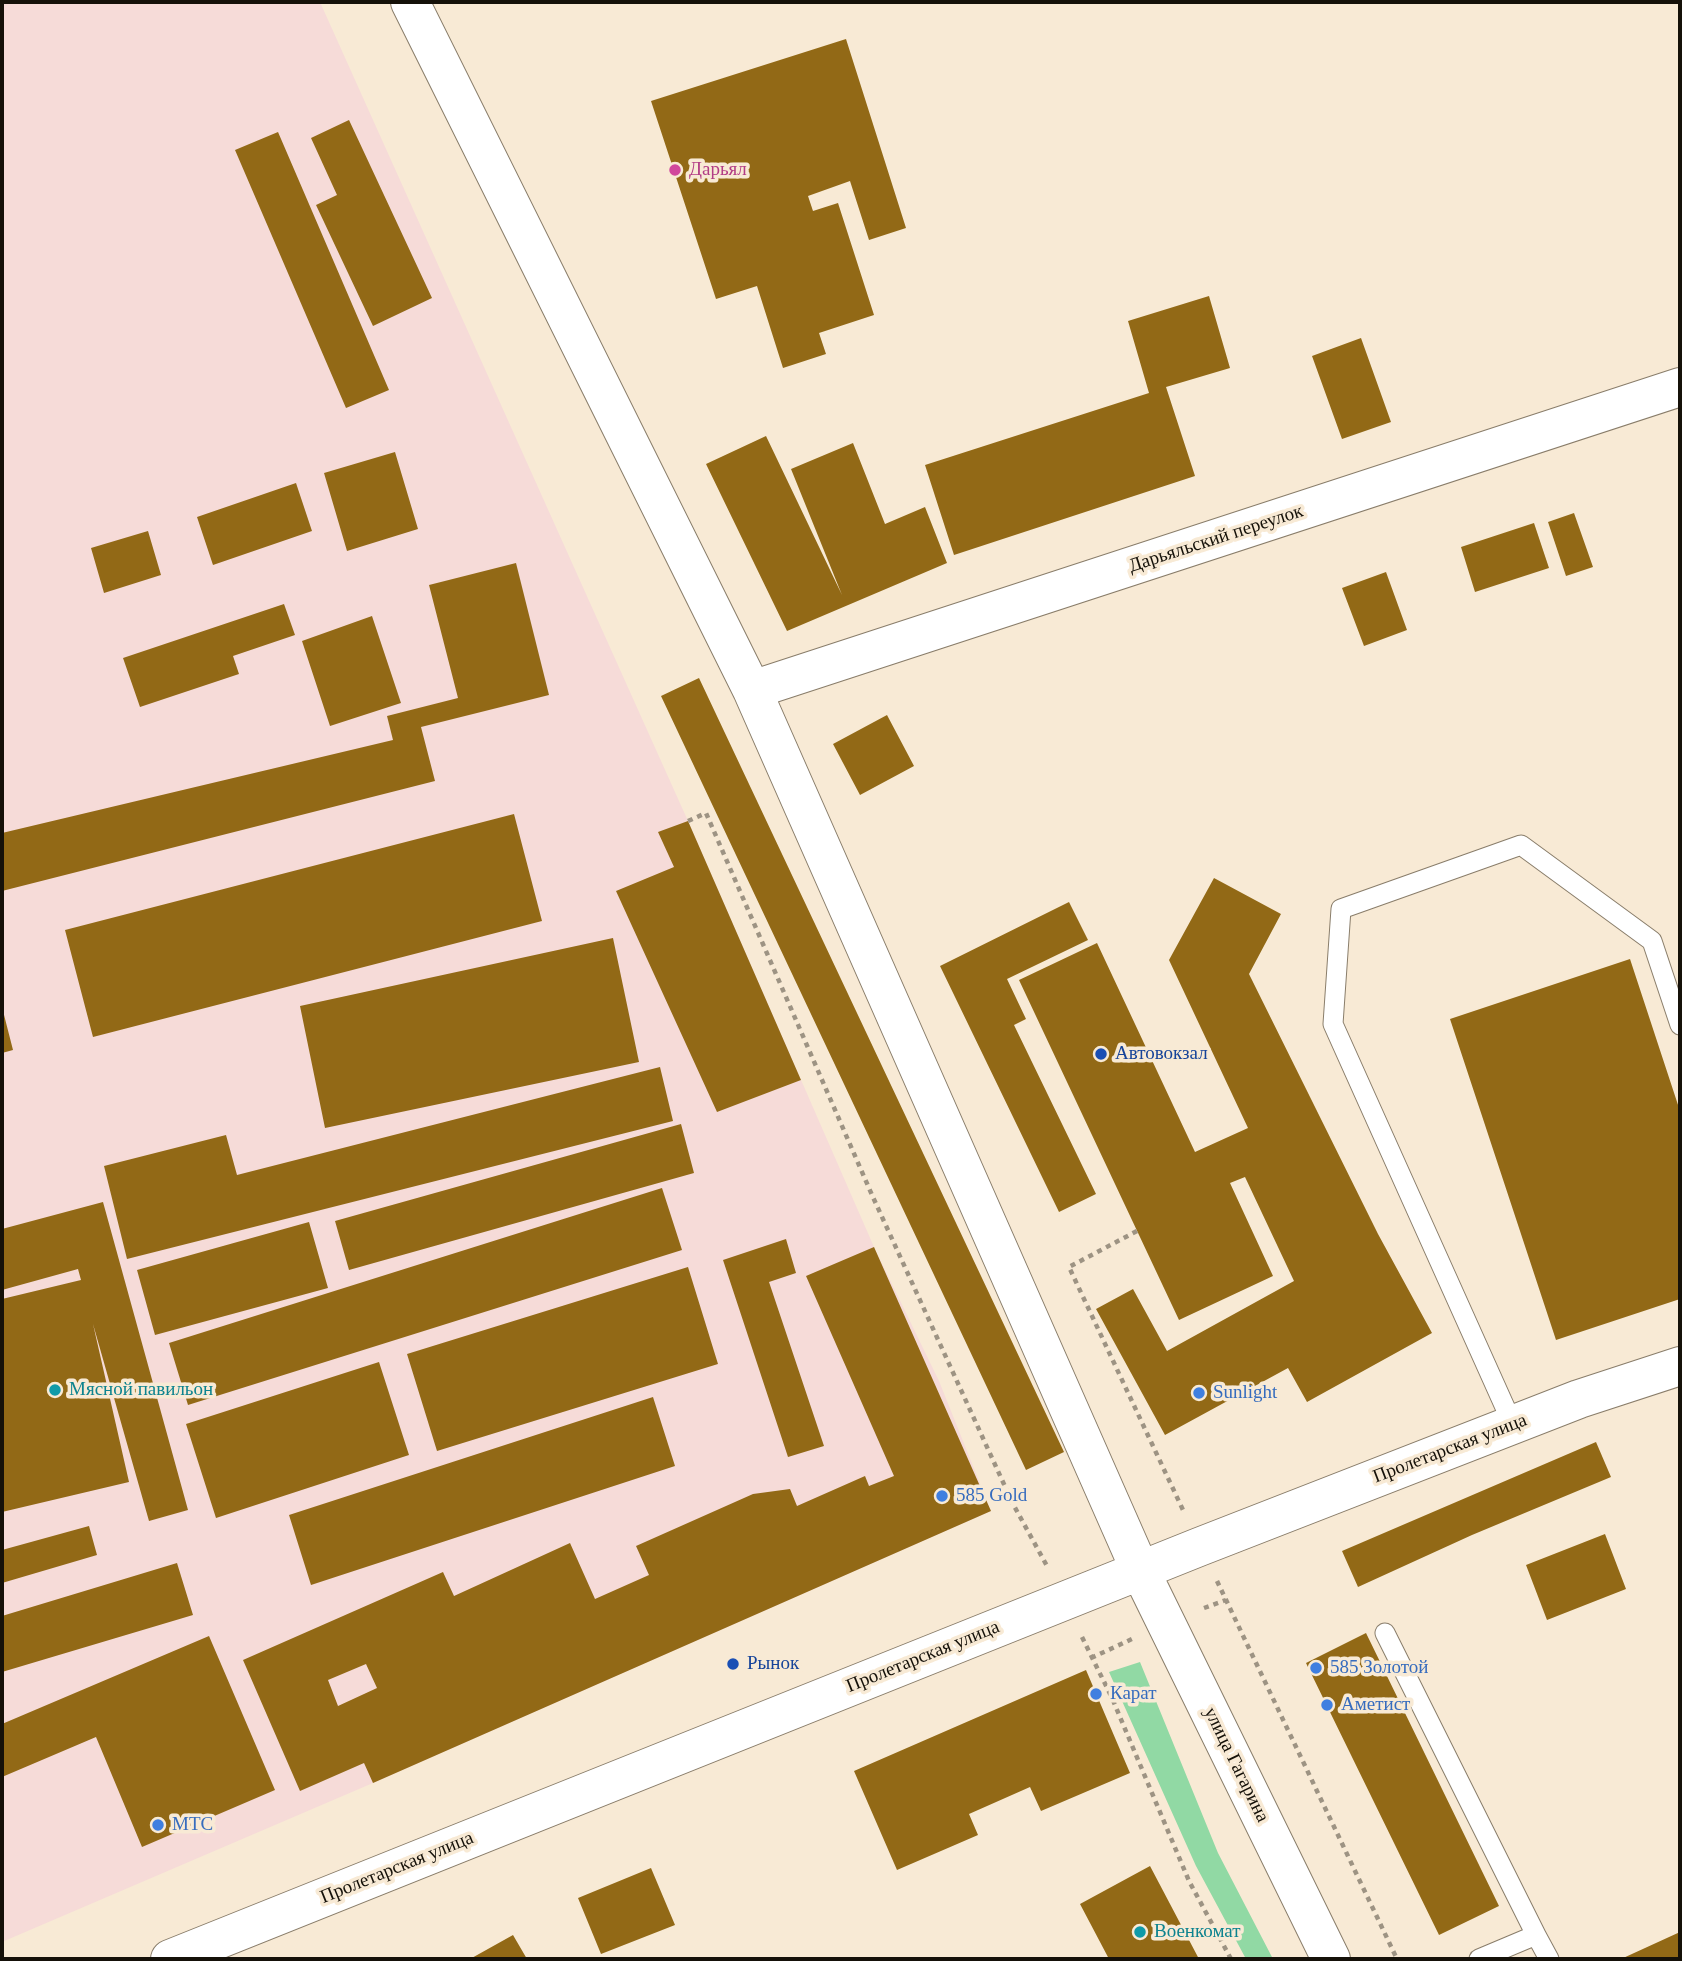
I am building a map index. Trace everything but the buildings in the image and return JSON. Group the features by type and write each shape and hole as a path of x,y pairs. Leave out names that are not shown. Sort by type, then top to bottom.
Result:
{"street":[{"name":"улица Гагарина","path":"410,2 752,690 1140,1570 1331,1959"},
{"name":"Дарьяльский переулок","path":"752,690 1680,387"},
{"name":"Пролетарская улица","path":"170,1959 1140,1570 1513,1425 1680,1366"}],"lane":[{"path":"1513,1425 1333,1024 1340,909 1521,845 1652,941 1680,1025"},
{"path":"1385,1633 1549,1959"},
{"path":"1479,1959 1536,1935"}],"path":[{"path":"688,821 706,813 877,1208 1013,1504 1065,1600 1112,1698 1189,1881 1231,1959"}],"shaded area":[{"path":"2,2 320,2 688,821 874,1247 939,1381 991,1511 373,1783 2,1942"}],"green space":[{"path":"1140,1662 1218,1853 1273,1959 1246,1959 1196,1866 1109,1672"}],"place":[{"name":"Дарьял","path":"675,170"},
{"name":"Автовокзал","path":"1101,1054"},
{"name":"Мясной павильон","path":"55,1390"},
{"name":"Sunlight","path":"1199,1393"},
{"name":"585 Gold","path":"942,1496"},
{"name":"Рынок","path":"733,1664"},
{"name":"585 Золотой","path":"1316,1668"},
{"name":"Карат","path":"1096,1694"},
{"name":"Аметист","path":"1327,1705"},
{"name":"МТС","path":"158,1825"},
{"name":"Военкомат","path":"1140,1932"}]}
